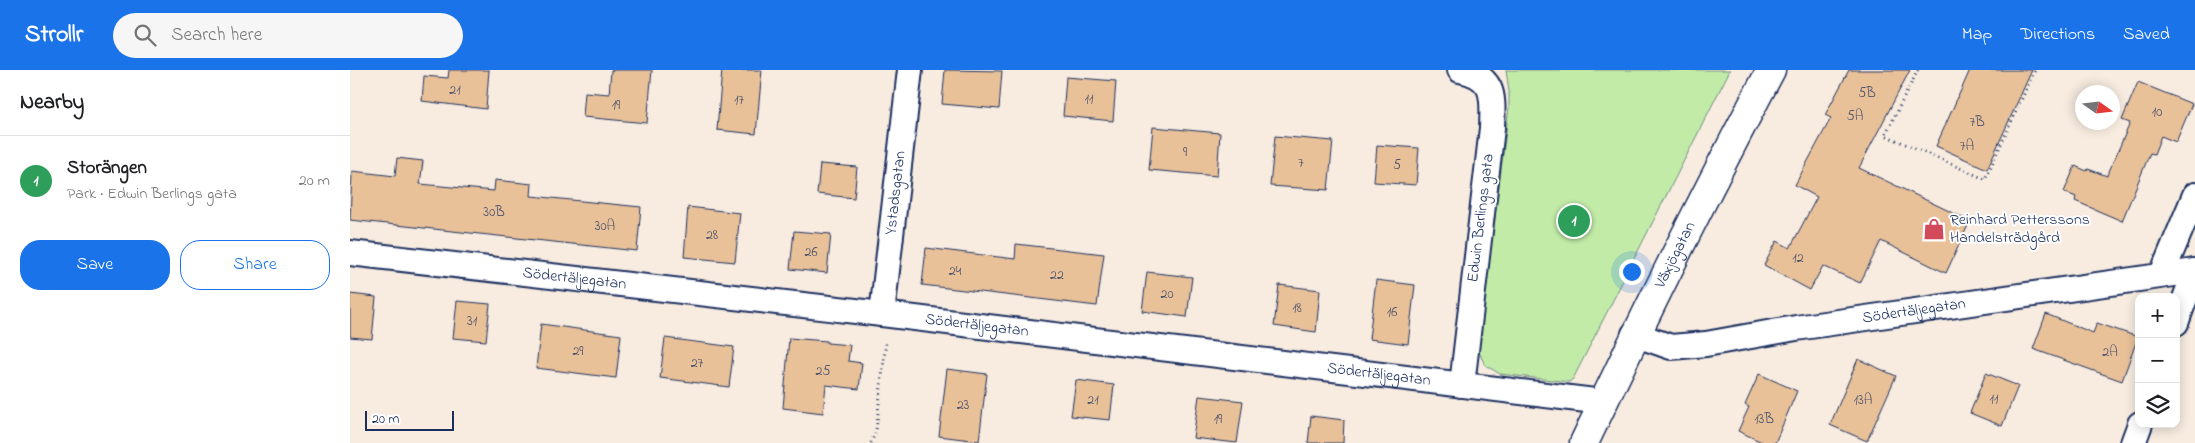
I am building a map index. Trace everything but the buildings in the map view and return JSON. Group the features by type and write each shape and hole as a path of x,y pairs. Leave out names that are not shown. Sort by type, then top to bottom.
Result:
{"street":[{"name":"Ystadsgatan","path":"882,314 910,70"},
{"name":"Edwin Berlings gata","path":"1460,70 1472,72 1486,81 1493,102 1492,128 1462,385"},
{"name":"Växjögatan","path":"1584,443 1634,334 1706,191 1771,70"},
{"path":"2162,274 2195,195"},
{"name":"Södertäljegatan","path":"350,253 882,314 1603,402"},
{"name":"Södertäljegatan","path":"1634,334 1671,347 1706,344 2162,274 2195,271"},
{"path":"2180,312 2195,271"},
{"path":"2133,443 2139,428"}],"path":[{"path":"1918,70 1885,135 1985,179 2035,70"},
{"path":"871,443 876,431 888,332 882,314"}],"green space":[{"path":"1506,70 1730,70 1573,379 1569,382 1500,374 1485,365 1478,350 1509,107"}],"place":[{"name":"Storängen","path":"1574,221"},
{"name":"Reinhard Petterssons Handelsträdgård","path":"1934,229"}]}
